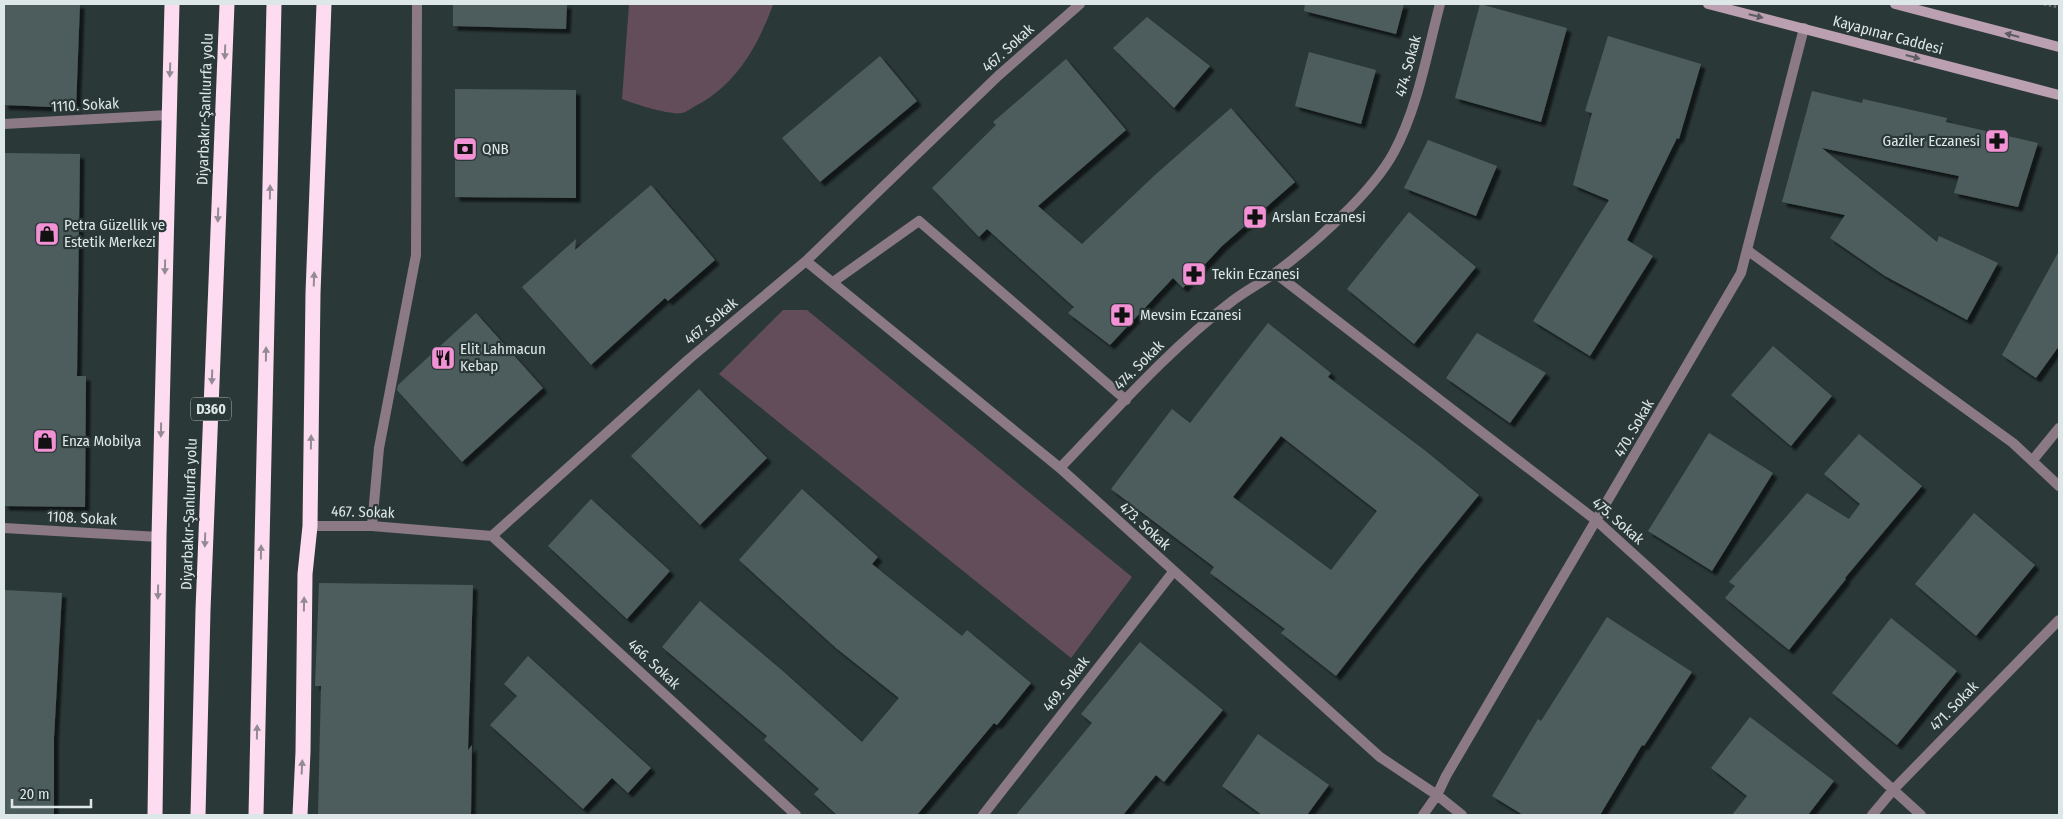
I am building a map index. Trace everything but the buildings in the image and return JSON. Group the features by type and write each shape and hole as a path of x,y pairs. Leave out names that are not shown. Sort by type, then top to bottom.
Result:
{"highway":[{"path":"156,815 159,537 172,4"},
{"name":"Diyarbakır-Şanlıurfa yolu","path":"198,815 203,610 226,4"},
{"path":"256,815 274,4"},
{"path":"300,815 303,752 305,574 310,526 314,293 324,4"}],"main road":[{"name":"Kayapınar Caddesi","path":"1708,4 2059,95"},
{"path":"1895,4 2059,47"}],"street":[{"path":"372,526 378,448 416,255 417,4"},
{"name":"467. Sokak","path":"310,526 372,526 492,536 689,359 806,261 998,76 1080,4"},
{"name":"474. Sokak","path":"1060,468 1171,354 1224,308 1275,273 1334,223 1377,178 1394,152 1411,112 1440,4"},
{"name":"470. Sokak","path":"1424,815 1438,795 1446,776 1741,273 1804,28"},
{"name":"1110. Sokak","path":"4,124 168,115"},
{"path":"833,282 919,220 1126,400"},
{"path":"1747,250 2013,443 2059,486"},
{"name":"473. Sokak","path":"806,261 1060,468 1380,757 1438,795 1462,815"},
{"name":"475. Sokak","path":"1275,273 1597,521 1921,815"},
{"path":"2032,461 2059,428"},
{"name":"1108. Sokak","path":"4,528 159,537"},
{"name":"466. Sokak","path":"492,536 796,815"},
{"name":"469. Sokak","path":"983,815 1173,572"},
{"name":"471. Sokak","path":"1872,815 1893,790 2059,620"}],"path":[{"path":"2044,4 2059,7"}],"shaded area":[{"path":"629,4 773,5 753,48 735,74 712,95 682,113 676,113 652,109 622,99"},
{"path":"783,310 807,310 1132,577 1071,658 719,374"}],"place":[{"name":"Gaziler Eczanesi","path":"1997,141"},
{"name":"QNB","path":"465,149"},
{"name":"Arslan Eczanesi","path":"1255,217"},
{"name":"Petra Güzellik ve Estetik Merkezi","path":"47,234"},
{"name":"Tekin Eczanesi","path":"1194,274"},
{"name":"Mevsim Eczanesi","path":"1122,315"},
{"name":"Elit Lahmacun Kebap","path":"443,358"},
{"name":"Enza Mobilya","path":"45,441"}]}
